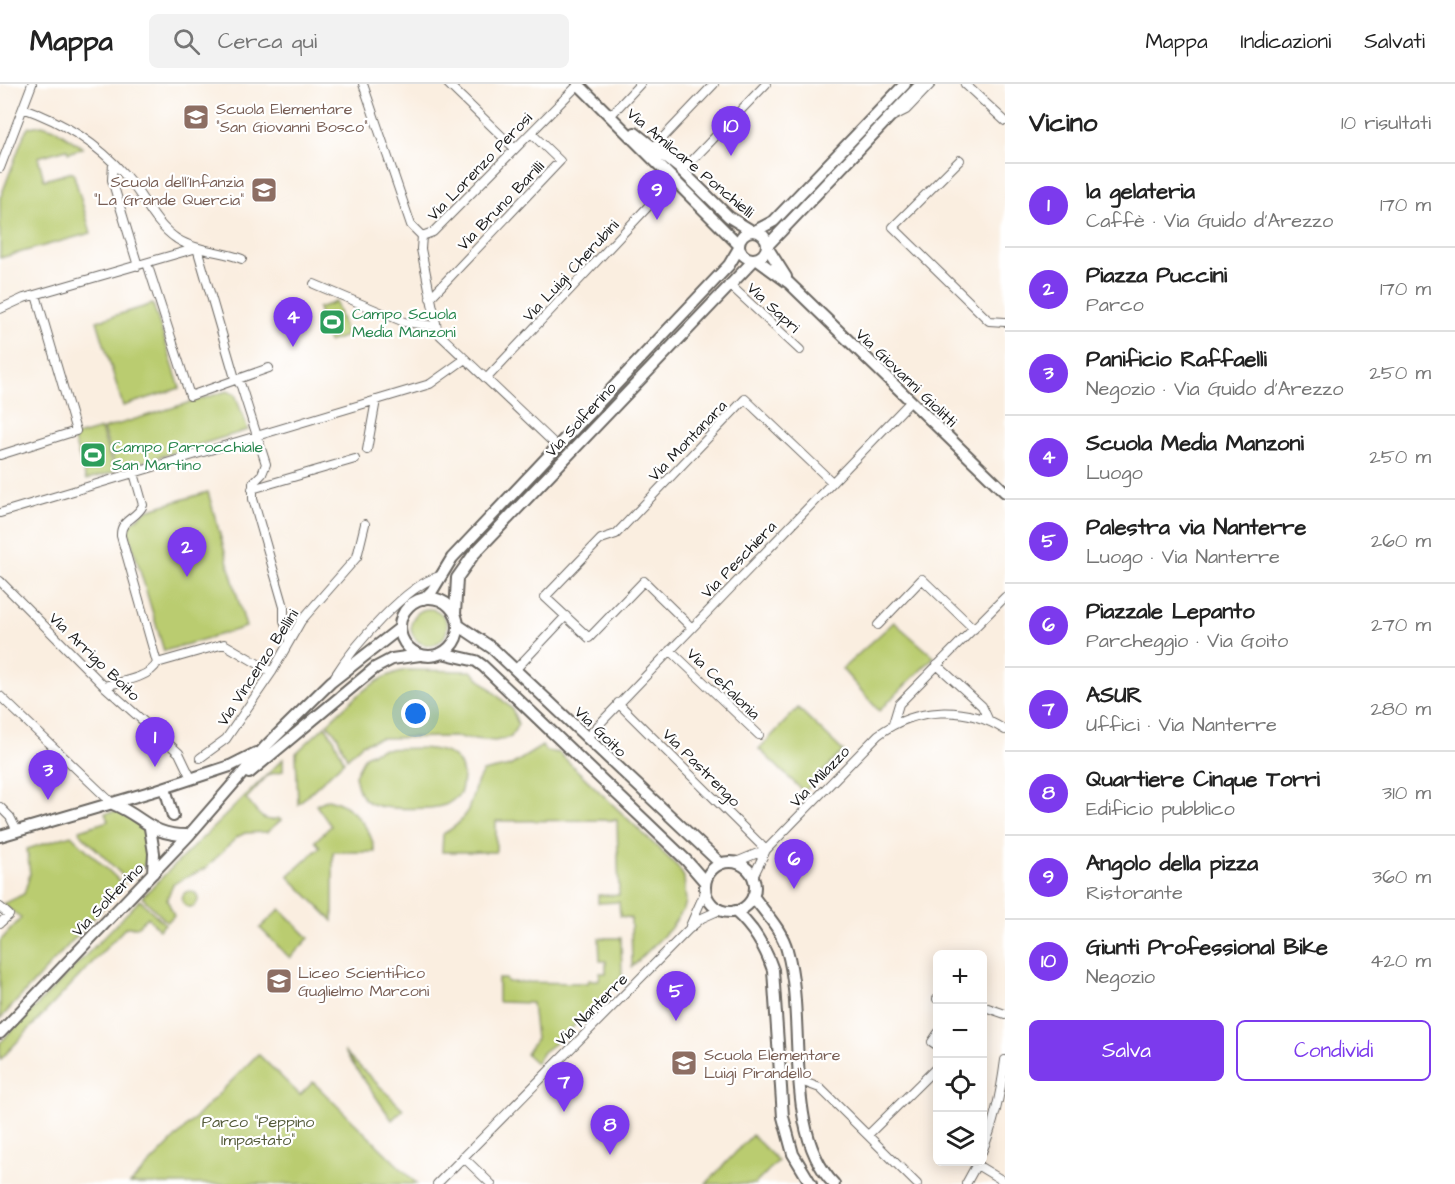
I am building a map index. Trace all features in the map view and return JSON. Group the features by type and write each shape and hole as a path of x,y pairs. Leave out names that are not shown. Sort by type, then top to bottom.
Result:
{"main road":[{"name":"Via Amilcare Ponchielli","path":"579,84 739,247"},
{"name":"Via Solferino","path":"0,1033 189,835 266,746 331,682 400,628 401,618 409,606 424,599 432,591 452,558 729,265 743,236 774,221 904,84"},
{"name":"Via Solferino","path":"235,784 284,746 352,684 375,668 392,659 442,653 454,641 457,578 474,554 729,284 755,259 763,255 767,247 921,84"},
{"name":"Via Amilcare Ponchielli","path":"611,115 682,171 729,217 754,231"},
{"path":"754,231 765,238 767,247"},
{"path":"739,247 743,255 755,259"},
{"name":"Via Giovanni Giolitti","path":"767,247 789,283"},
{"name":"Via Giovanni Giolitti","path":"755,259 789,283 1005,492"},
{"path":"424,599 442,601 456,619"},
{"name":"Via Goito","path":"456,619 485,642 720,864"},
{"path":"400,628 406,644 420,655"},
{"path":"442,653 476,661 483,666 705,887 713,906 720,910 735,911 743,908 753,896"},
{"path":"0,837 165,788 241,762 266,746"},
{"path":"165,788 173,816"},
{"path":"113,804 138,817 150,828 172,835 189,835"},
{"path":"150,828 154,853 153,873"},
{"path":"705,887 708,874 720,864 736,862 743,865 753,877 753,896 777,928 789,955 793,972 804,1119 811,1147 834,1184"},
{"path":"735,911 757,935 773,970 783,1117 793,1154 811,1184"}],"street":[{"path":"0,168 32,84"},
{"path":"363,84 411,225 422,236 421,249 435,326 443,339 558,447"},
{"path":"448,84 515,149"},
{"name":"Via Lorenzo Perosi","path":"422,236 433,232 579,84"},
{"path":"611,115 640,84"},
{"path":"654,147 714,84"},
{"path":"682,171 766,84"},
{"path":"887,119 906,110 931,84"},
{"path":"964,84 1005,121"},
{"path":"23,108 72,130 113,163 126,176 157,222 179,241 197,248 243,259"},
{"name":"Via Bruno Barilli","path":"430,298 560,162 531,133"},
{"path":"960,160 893,227 989,321 1005,322"},
{"path":"113,163 112,180 138,266"},
{"name":"Via Luigi Cherubini","path":"486,379 674,180"},
{"path":"162,258 179,241"},
{"path":"0,309 36,295 197,248"},
{"path":"197,248 237,382 266,464 252,489 284,607 284,620 289,640"},
{"path":"147,263 190,396 237,382 244,376 269,368"},
{"path":"314,284 404,322 435,326"},
{"name":"Via Sapri","path":"729,284 800,350"},
{"path":"0,455 76,431 36,295"},
{"path":"0,513 430,384 465,359"},
{"name":"Via Montanara","path":"566,616 545,597 601,539 615,534 745,399 832,482"},
{"path":"367,450 376,400"},
{"name":"Via Peschiera","path":"586,738 911,401"},
{"path":"252,489 355,459"},
{"path":"104,686 147,673 155,669 157,663 121,536 124,522 134,516 143,505 134,473"},
{"name":"Via Vincenzo Bellini","path":"200,758 226,739 272,672 297,627 357,557 365,524"},
{"name":"Via Solferino","path":"331,682 348,654 413,588 429,578 440,576"},
{"path":"878,625 922,579 974,629"},
{"name":"Via Arrigo Boito","path":"0,581 104,686 179,753 191,778"},
{"path":"515,670 566,616 589,638 644,581 691,627"},
{"path":"938,665 1005,597"},
{"path":"284,607 297,627"},
{"path":"157,663 224,644 272,672"},
{"name":"Via Cefalonia","path":"670,650 759,735"},
{"name":"Via Milazzo","path":"893,724 900,704 938,665 982,706 988,719"},
{"path":"0,696 113,804"},
{"name":"Via Pastrengo","path":"618,703 766,850"},
{"name":"Via Milazzo","path":"753,877 766,850 878,735 893,724 914,716 962,713 988,719 1005,730"},
{"path":"0,807 10,817 17,831"},
{"name":"Via Milazzo","path":"736,862 766,850"},
{"name":"Via Nanterre","path":"688,930 705,887"},
{"path":"0,907 9,915 0,923"},
{"name":"Via Nanterre","path":"437,1184 688,930 702,918 720,910"},
{"path":"987,1008 1005,1014"},
{"path":"987,1137 998,1104 1005,1060"},
{"path":"868,1135 933,1071"},
{"path":"801,1081 820,1088 917,1184"},
{"path":"463,1157 491,1184"},
{"path":"966,1184 976,1166"},
{"path":"982,1166 1005,1182"}],"green space":[{"path":"42,125 55,129 83,148 68,153 67,149 38,157 44,180 73,172 91,233 0,258 0,199 25,132 29,127"},
{"name":"Campo Scuola Media Manzoni","path":"336,302 347,336 328,342 318,308"},
{"path":"153,304 180,388 123,406 97,321"},
{"path":"227,391 235,394 248,430 116,470 103,429"},
{"name":"Campo Parrocchiale San Martino","path":"101,429 114,472 86,480 73,437"},
{"path":"208,492 246,627 164,651 127,527 147,510"},
{"path":"429,609 442,614 447,627 442,640 429,645 416,640 411,627 416,614"},
{"path":"894,622 934,657 879,711 842,669"},
{"path":"406,670 471,671 512,709 518,724 511,737 495,741 453,737 380,738 362,744 347,758 337,735 327,724 373,684 394,673"},
{"path":"798,708 843,751 804,792 759,749"},
{"path":"325,726 344,761 298,804 296,753"},
{"path":"542,746 546,751 559,753 678,867 684,877 686,902 684,909 670,929 632,967 631,918 620,916 619,902 598,903 598,895 619,895 617,820 496,821 496,852 442,852 443,834 462,820 483,772 510,766"},
{"path":"425,748 451,755 459,763 463,776 460,794 447,804 429,808 396,808 366,801 358,787 355,775 365,756 380,749"},
{"path":"283,759 283,771 268,775 246,799 263,818 281,820 267,832 245,833 237,837 206,868 173,884 167,899 174,916 167,922 142,897"},
{"path":"328,799 353,812 370,835 375,852 333,852 333,921 288,876 320,847 315,841 331,826 316,805"},
{"path":"119,811 148,829 150,847 148,858 141,869 128,881 80,833 80,830 108,821 105,813"},
{"path":"71,835 124,885 0,1019 0,941 21,918 3,904 24,894 30,874 27,849"},
{"path":"187,891 193,891 198,899 196,905 187,907 182,902 182,896"},
{"path":"140,900 165,924 159,930 148,917 137,927 126,927 0,1060 0,1043"},
{"path":"280,909 309,938 290,958 260,928"},
{"path":"599,938 621,938 622,977 562,1038 543,1052 536,1063 526,1054 536,1039 532,1003 498,1002 498,979 506,979 508,982 588,983 589,980 599,980 600,973 606,973 606,961 600,961"},
{"path":"344,1051 403,1109 392,1120"},
{"name":"Parco \"Peppino Impastato\"","path":"258,1054 300,1095 313,1082 417,1184 130,1184"},
{"path":"752,1135 778,1161 755,1184 706,1184"}],"place":[{"name":"Scuola Elementare \"San Giovanni Bosco\"","path":"196,117"},
{"name":"Giunti Professional Bike","path":"731,156"},
{"name":"Scuola dell'Infanzia \"La Grande Quercia\"","path":"264,190"},
{"name":"Angolo della pizza","path":"657,220"},
{"name":"Campo Scuola Media Manzoni","path":"332,322"},
{"name":"Scuola Media Manzoni","path":"293,347"},
{"name":"Campo Parrocchiale San Martino","path":"93,455"},
{"name":"Piazza Puccini","path":"187,577"},
{"name":"la gelateria","path":"155,767"},
{"name":"Panificio Raffaelli","path":"48,800"},
{"name":"Piazzale Lepanto","path":"794,889"},
{"name":"Liceo Scientifico Guglielmo Marconi","path":"279,981"},
{"name":"Palestra via Nanterre","path":"676,1021"},
{"name":"Scuola Elementare Luigi Pirandello","path":"684,1063"},
{"name":"ASUR","path":"564,1112"},
{"name":"Quartiere Cinque Torri","path":"610,1155"}]}
